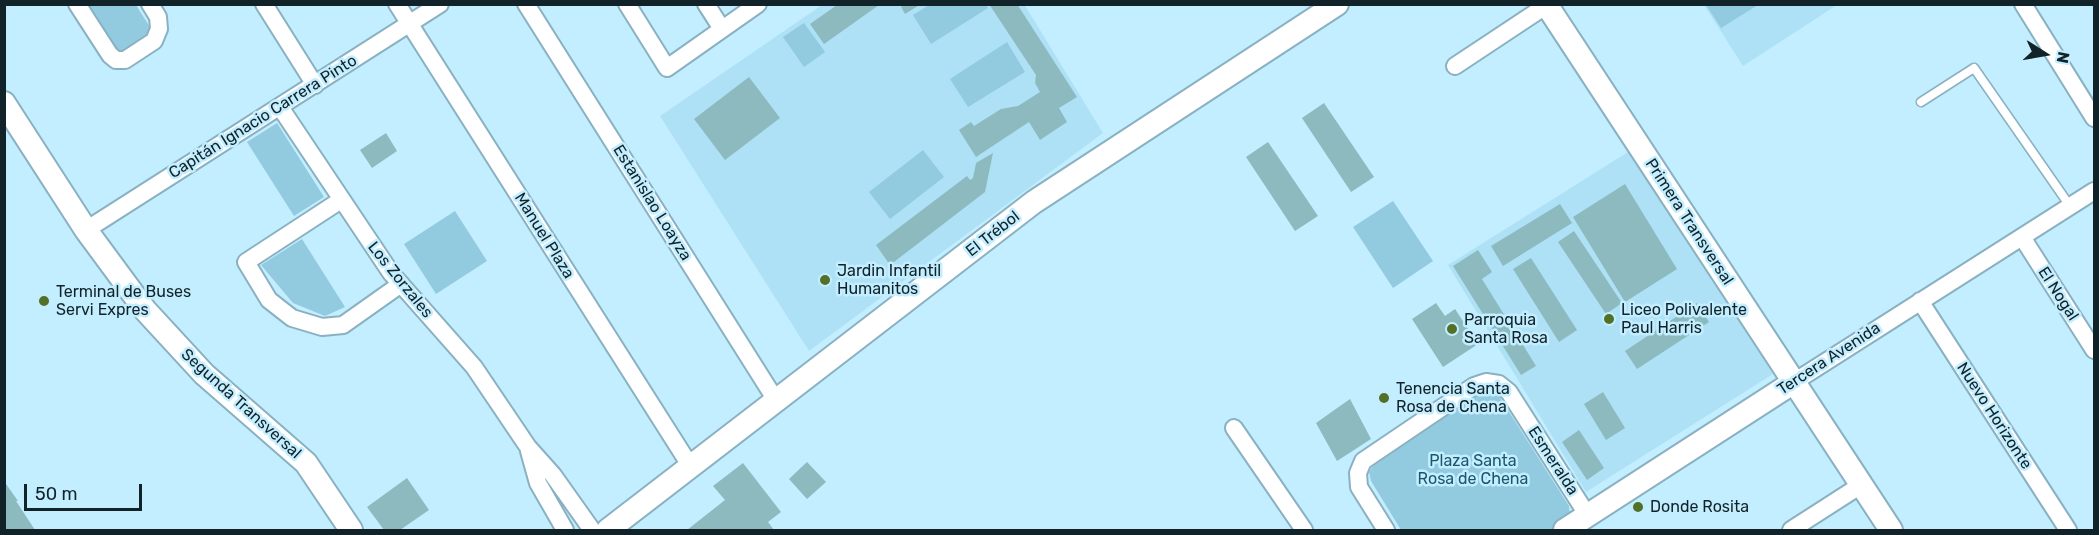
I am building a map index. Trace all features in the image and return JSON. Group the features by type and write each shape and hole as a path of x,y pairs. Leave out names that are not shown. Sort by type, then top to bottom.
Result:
{"street":[{"path":"77,4 110,55 116,60 124,60 154,41 159,29 158,17 150,4"},
{"path":"264,4 315,85"},
{"name":"Manuel Plaza","path":"397,4 691,467"},
{"name":"Capitán Ignacio Carrera Pinto","path":"86,230 440,4"},
{"name":"Estanislao Loayza","path":"526,4 777,402"},
{"path":"627,4 667,68 758,4"},
{"path":"706,4 722,29"},
{"name":"El Trébol","path":"608,531 1041,197 1338,4"},
{"path":"2023,4 2094,118"},
{"path":"1455,66 1547,5"},
{"name":"Primera Transversal","path":"1547,5 1891,531"},
{"name":"Segunda Transversal","path":"4,103 86,230 145,310 183,353 226,394 306,463 351,531"},
{"name":"Los Zorzales","path":"280,107 371,245 401,284 474,367 528,447 553,475 592,531"},
{"name":"Tercera Avenida","path":"1566,531 1794,382 2094,191"},
{"path":"341,200 246,262 269,300 292,318 322,327 343,325 401,284"},
{"name":"El Nogal","path":"2022,237 2094,350"},
{"name":"Nuevo Horizonte","path":"1920,301 2068,531"},
{"name":"Esmeralda","path":"1386,531 1359,487 1358,473 1363,461 1474,386 1486,382 1493,382 1509,392 1588,516"},
{"path":"1234,428 1304,531"},
{"name":"Los Zorzales","path":"528,447 538,483 565,531"},
{"path":"1791,531 1861,485"}],"lane":[{"path":"1921,102 1974,68 2070,206"}],"shaded area":[{"path":"1024,4 1103,133 809,351 660,116 822,5"},
{"path":"1704,5 1837,5 1743,66"},
{"name":"Liceo Polivalente Paul Harris","path":"1628,152 1773,374 1586,492 1448,265"}],"green space":[{"path":"84,5 136,5 153,32 117,56"},
{"path":"929,5 986,5 988,8 931,44 913,15"},
{"path":"1706,5 1758,5 1721,28"},
{"path":"804,23 825,52 804,67 783,37"},
{"path":"1007,42 1025,72 968,107 950,79"},
{"path":"277,123 324,197 294,216 247,142"},
{"path":"923,150 944,177 890,219 869,192"},
{"path":"1393,201 1433,261 1393,288 1353,227"},
{"path":"455,211 487,261 436,294 404,244"},
{"path":"302,239 345,307 325,316 293,303 261,265"},
{"name":"Plaza Santa Rosa de Chena","path":"1491,390 1497,393 1569,506 1570,516 1566,522 1553,530 1401,530 1371,481 1369,472 1373,466 1481,392"}],"building":[{"path":"905,4 921,4 905,14 901,7"},
{"path":"989,4 1017,4 1077,97 1059,108 1067,122 1040,140 1029,122 976,157 959,130 971,122 974,126 1001,109 1018,106 1040,92 1035,83 1036,75"},
{"path":"837,5 879,5 824,44 810,24"},
{"path":"749,77 780,118 725,160 694,119"},
{"path":"1324,103 1374,177 1351,192 1302,118"},
{"path":"386,133 397,151 372,168 360,150"},
{"path":"1268,142 1318,216 1295,231 1246,157"},
{"path":"993,153 985,192 890,265 876,245 967,176 970,180 973,178 976,163"},
{"path":"1625,184 1677,269 1625,302 1573,217"},
{"path":"1560,204 1572,223 1503,266 1491,246"},
{"path":"1574,231 1622,303 1606,314 1558,242"},
{"path":"1478,250 1492,272 1482,279 1536,366 1521,375 1453,266"},
{"path":"1531,258 1577,330 1559,342 1513,269"},
{"path":"1436,303 1445,316 1455,309 1478,344 1443,367 1412,319"},
{"path":"1697,303 1709,322 1637,369 1625,351"},
{"path":"1603,392 1625,428 1606,440 1584,404"},
{"path":"1350,399 1371,439 1337,461 1316,423"},
{"path":"1579,430 1604,468 1587,480 1562,442"},
{"path":"807,462 826,482 807,499 789,479"},
{"path":"743,463 781,512 768,522 774,530 687,530 725,500 713,486"},
{"path":"407,478 429,510 400,530 384,530 367,507"},
{"path":"4,481 18,501 16,501 35,530 4,529"}],"place":[{"name":"Jardin Infantil Humanitos","path":"825,280"},
{"name":"Terminal de Buses Servi Expres","path":"44,301"},
{"name":"Liceo Polivalente Paul Harris","path":"1609,319"},
{"name":"Parroquia Santa Rosa","path":"1452,329"},
{"name":"Tenencia Santa Rosa de Chena","path":"1384,398"},
{"name":"Donde Rosita","path":"1638,507"}]}
